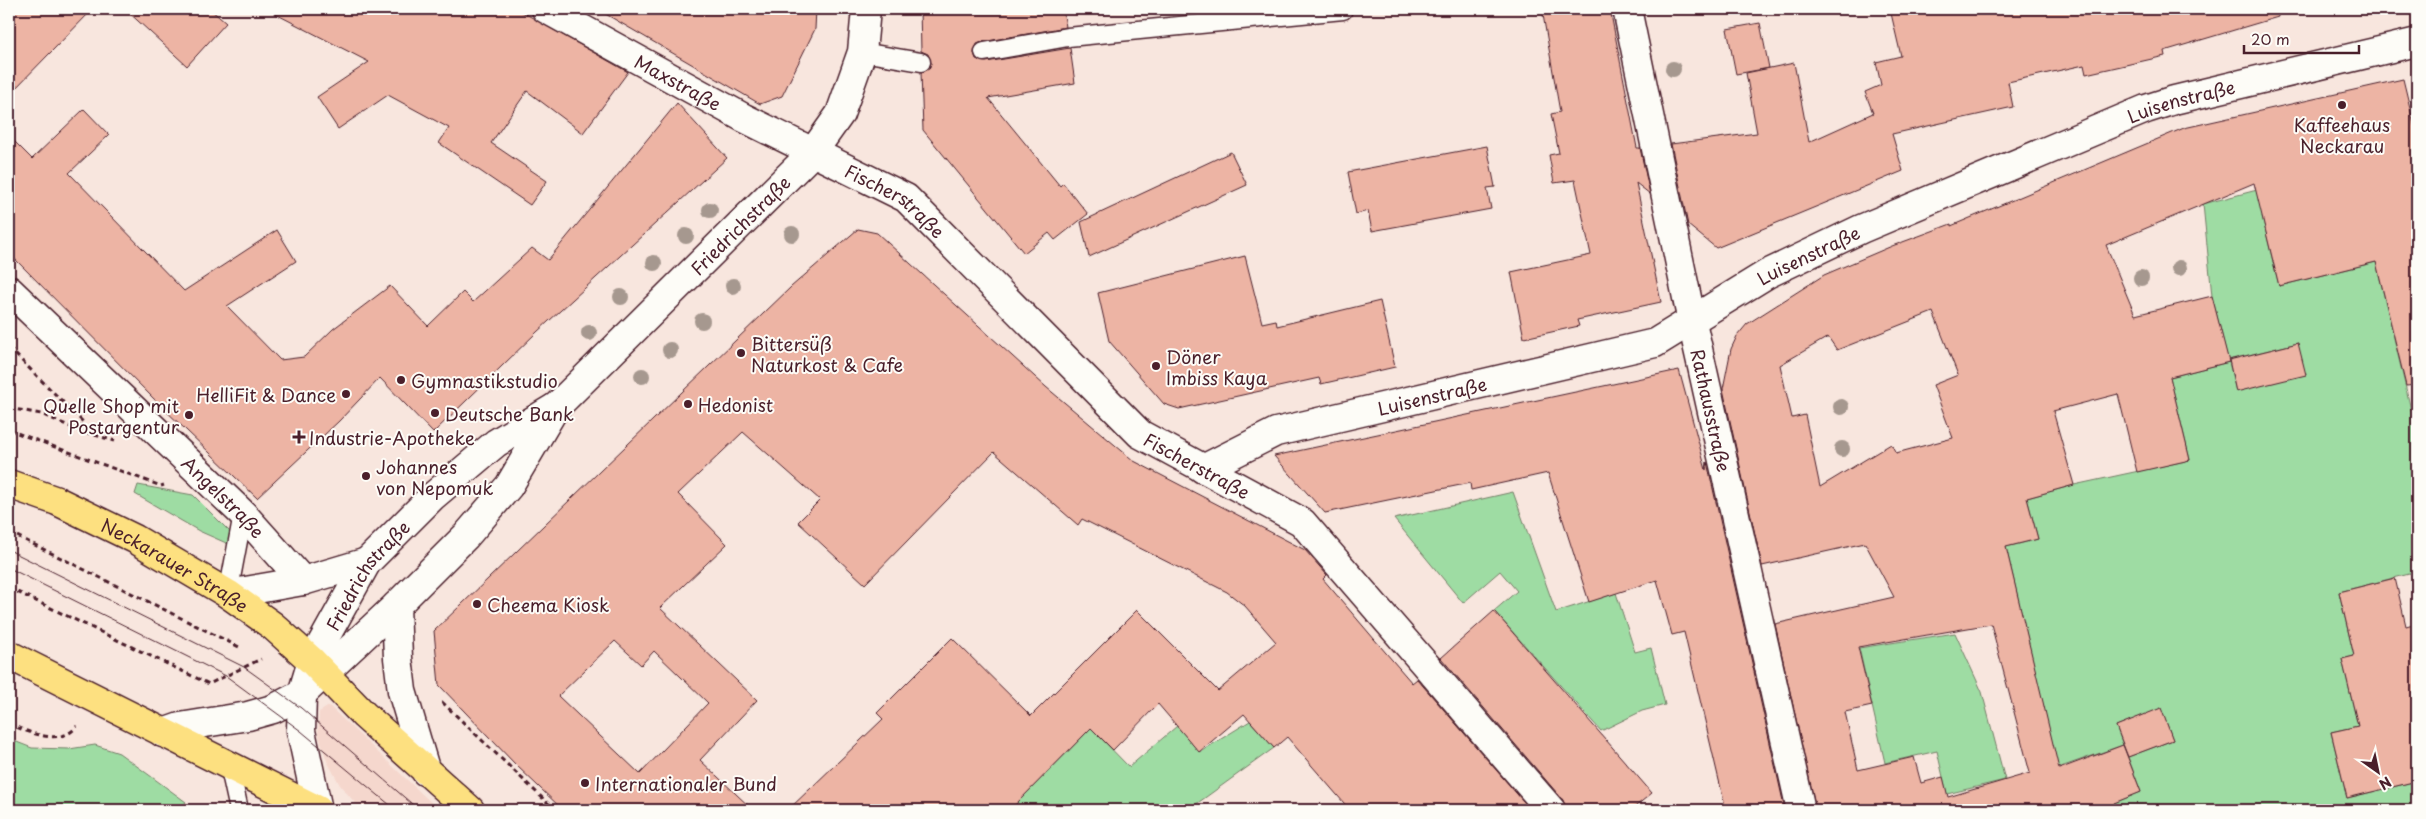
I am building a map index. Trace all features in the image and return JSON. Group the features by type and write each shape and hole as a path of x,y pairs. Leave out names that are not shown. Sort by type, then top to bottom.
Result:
{"main road":[{"name":"Neckarauer Straße","path":"9,484 57,501 135,539 228,594 272,626 426,772 470,810"},
{"path":"9,655 318,810"}],"street":[{"name":"Maxstraße","path":"546,9 744,118 813,152"},
{"name":"Friedrichstraße","path":"318,668 367,562 432,497 496,443 555,408 813,152 840,114 862,52 866,9"},
{"name":"Rathausstraße","path":"1627,9 1692,322 1801,810"},
{"name":"Luisenstraße","path":"1203,469 1276,432 1655,343 1768,274 1861,229 2146,109 2174,100 2417,42"},
{"name":"Fischerstraße","path":"813,152 906,198 1140,434 1302,522 1551,810"},
{"name":"Angelstraße","path":"9,290 244,514 303,581"},
{"name":"Friedrichstraße","path":"318,668 396,606 466,536 509,486 555,408"},
{"path":"228,594 303,581 367,562"},
{"path":"396,606 400,681 407,712 426,772"},
{"path":"318,668 302,694 301,731 318,810"},
{"path":"163,733 180,727 248,716 273,709 302,694"}],"lane":[{"path":"984,52 1068,37 1344,10"},
{"path":"862,52 921,62"},
{"path":"228,594 244,514"},
{"path":"229,764 238,810"}],"path":[{"path":"9,348 84,422 78,430"},
{"path":"9,408 41,414 78,430 119,442"},
{"path":"9,430 161,486 204,477"},
{"path":"9,532 249,651"},
{"path":"9,588 209,684 263,658 256,655"},
{"path":"242,648 272,626"},
{"path":"400,681 423,684 555,810"},
{"path":"9,724 32,733 59,737 71,733 79,722"}],"shaded area":[{"path":"329,706 439,810 364,810 356,804 340,785 327,761 318,733 319,712"}],"green space":[{"path":"2350,166 2262,216 2279,286 2376,262 2417,435 2417,572 2339,592 2354,656 2342,659 2358,726 2331,732 2347,798 2417,781 2417,810 2116,810 2114,803 2141,792 2128,757 2173,740 2161,709 2116,726 2123,745 2058,768 2006,547 2038,539 2027,498 2074,485 2190,460 2170,377 2229,362 2236,392 2298,343 2228,360 2212,296 2203,204"},
{"path":"138,485 193,495 236,538 233,546 199,531 135,494"},
{"path":"1513,492 1556,612 1616,593 1635,652 1651,648 1665,705 1642,711 1601,731 1494,611 1517,591 1500,571 1463,603 1394,519"},
{"path":"1955,633 1982,692 2005,780 1947,794 1937,751 1885,763 1859,648"},
{"path":"1250,721 1274,748 1188,810 1010,810 1091,728 1129,767 1177,726 1200,752"},
{"path":"9,739 32,748 69,749 95,745 119,753 186,802 179,810 9,810"}],"building":[{"path":"9,9 93,9 9,95"},
{"path":"125,9 210,9 226,23 187,66"},
{"path":"266,9 517,9 628,72 583,133 527,91 491,143 547,181 530,205 439,143 449,128 388,95 338,129 317,97 369,62"},
{"path":"597,9 816,9 815,29 782,96 760,104"},
{"path":"920,9 1063,9 1066,27 982,42 977,44 974,53 976,59 986,62 1070,48 1075,83 988,98 1060,186 1063,183 1088,214 1055,240 1049,233 1024,253 923,130 921,72 929,69 931,63 928,54 921,51"},
{"path":"1542,9 1610,9 1637,148 1640,148 1650,194 1636,183 1661,302 1577,320 1579,326 1524,338 1511,272 1591,255 1575,180 1554,183 1549,155 1559,153 1551,114 1560,112"},
{"path":"1890,9 2277,9 2278,17 2164,51 2165,56 2086,74 2084,65 2008,82 2013,107 1892,134 1903,171 1716,248 1688,225 1671,144 1757,133 1746,73 1794,63 1809,142 1873,113 1865,92 1881,85 1876,62 1901,56"},
{"path":"1760,23 1769,68 1736,74 1727,29"},
{"path":"2403,79 2417,137 2417,385 2406,386 2376,262 2279,286 2254,183 2106,245 2135,315 2212,296 2229,362 2170,377 2190,460 2137,472 2118,394 2053,411 2074,485 2027,498 2038,539 2006,547 2059,769 2123,745 2141,792 2114,803 2116,810 1816,810 1775,624 1894,597 1865,543 1762,566 1723,389 1731,349 1737,336 1747,324 1824,275 1892,246 1951,224 1951,226 2184,128","holes":["1933,312 1958,375 1933,385 1953,438 1896,453 1891,444 1820,487 1805,415 1792,418 1780,365 1828,337 1837,350","1991,624 2030,773 1948,797 1943,777 1921,783 1914,757 1858,770 1845,712 1872,706 1858,647"]},
{"path":"677,103 727,158 537,332 433,433 380,378 339,421 257,498 163,408 9,253 9,136 32,159 84,109 109,135 69,173 184,291 277,230 296,261 227,306 280,360 304,357 333,329 390,286 428,326 463,292 473,302 532,248 548,260"},
{"path":"1487,146 1495,187 1487,188 1491,209 1372,231 1368,211 1356,214 1348,172"},
{"path":"1231,152 1247,185 1089,257 1081,222"},
{"path":"858,229 877,233 1046,387 1134,461 1305,550 1327,575 1323,579 1412,683 1417,679 1531,810 1350,810 1287,737 1274,748 1244,714 1199,752 1158,704 1113,750 1091,728 1010,810 788,810 883,719 877,713 952,638 1031,716 1137,610 1218,691 1276,642 1245,606 1227,592 1082,519 1078,525 994,452 865,584 798,522 820,500 743,432 678,494 727,544 660,608 757,700 700,760 753,810 563,810 516,765 439,685 434,631 791,287","holes":["615,641 641,665 654,651 708,703 640,774 558,696"]},
{"path":"1245,256 1262,323 1276,320 1277,326 1380,301 1395,367 1321,384 1319,378 1179,409 1164,404 1109,341 1098,293"},
{"path":"2298,343 2306,375 2236,392 2229,360"},
{"path":"1679,370 1706,470 1707,462 1785,810 1726,810 1684,632 1672,635 1657,580 1589,602 1548,473 1471,490 1470,483 1325,513 1274,456"},
{"path":"2395,578 2406,626 2417,623 2417,781 2347,798 2331,732 2358,726 2342,659 2354,656 2339,592"},
{"path":"1494,611 1652,793 1631,810 1566,810 1563,800 1441,658"},
{"path":"2161,708 2173,740 2128,757 2116,726"}],"tram line":[{"path":"9,550 244,667 301,708 419,810"},
{"path":"9,568 226,676 301,731 396,810"}],"place":[{"name":"Kaffeehaus Neckarau","path":"2342,105"},
{"name":"Bittersüß Naturkost & Cafe","path":"741,353"},
{"name":"Döner Imbiss Kaya","path":"1156,366"},
{"name":"Gymnastikstudio","path":"401,380"},
{"name":"HelliFit & Dance","path":"346,394"},
{"name":"Hedonist","path":"688,404"},
{"name":"Deutsche Bank","path":"435,413"},
{"name":"Quelle Shop mit Postargentur","path":"189,415"},
{"name":"Industrie-Apotheke","path":"299,437"},
{"name":"Johannes von Nepomuk","path":"366,476"},
{"name":"Cheema Kiosk","path":"477,604"},
{"name":"Internationaler Bund","path":"585,783"}]}
